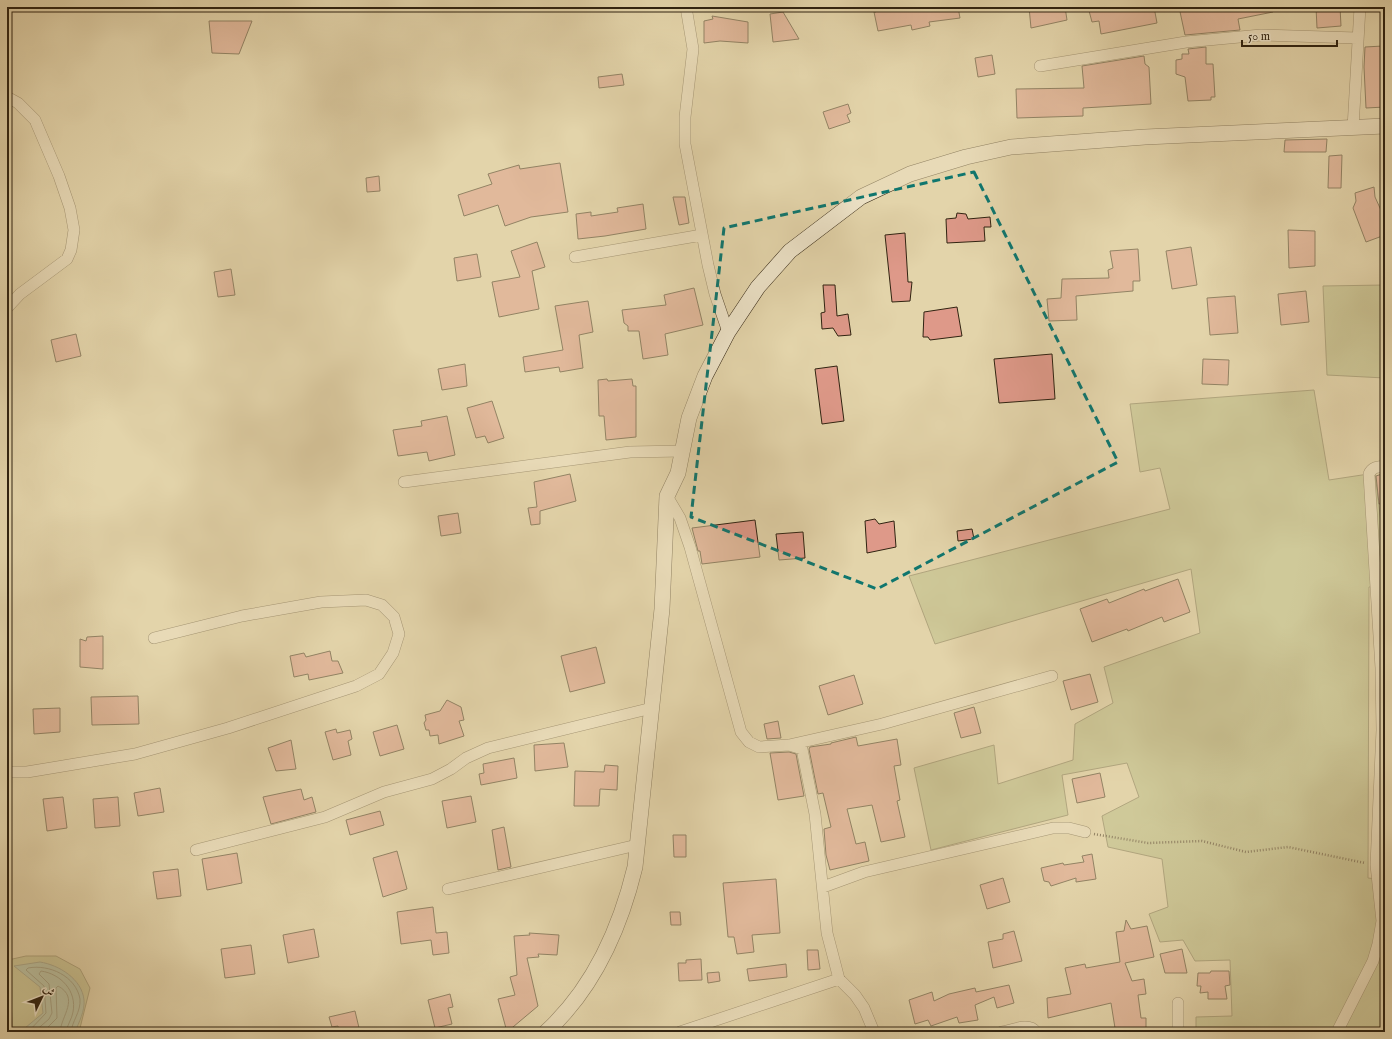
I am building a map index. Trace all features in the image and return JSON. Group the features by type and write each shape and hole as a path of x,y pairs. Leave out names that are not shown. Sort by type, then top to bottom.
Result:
{"main road":[{"path":"546,1032 577,997 593,973 613,936 626,904 637,845 662,609 667,496 678,473 689,418 705,376 728,332 758,287 790,250 861,197 910,174 966,157 1011,147 1145,137 1385,126"}],"street":[{"path":"686,7 693,49 685,117 685,144 715,294 728,332"},
{"path":"1353,128 1357,38 1360,7"},
{"path":"1040,66 1186,42 1261,35 1357,38"},
{"path":"7,97 18,104 35,120 59,176 70,208 74,230 73,245 67,259 20,294 7,308"},
{"path":"575,257 702,235"},
{"path":"404,482 630,452 682,451"},
{"path":"1337,1032 1373,961 1382,921 1380,865 1382,730 1381,668 1369,474 1371,470 1376,467 1385,466"},
{"path":"667,496 680,518 690,547 741,732 749,742 759,748 789,745 882,724 1052,676"},
{"path":"7,772 27,772 135,754 228,728 356,686 379,674 393,653 398,634 394,617 382,605 366,600 321,602 256,613 154,638"},
{"path":"196,850 325,817 384,792 432,778 451,769 466,758 488,748 652,708"},
{"path":"789,745 802,749 815,814 827,933 839,979 855,995 864,1008 874,1032"},
{"path":"823,887 864,872 1053,828 1069,828 1085,832"},
{"path":"448,889 637,845"},
{"path":"680,1032 839,979"},
{"path":"1178,1003 1178,1032"},
{"path":"1002,1032 1027,1027 1034,1029 1036,1032"}],"path":[{"path":"1085,832 1117,840 1148,843 1202,841 1246,852 1288,847 1342,859 1380,865"}],"highlighted area":[{"path":"974,172 1118,462 877,589 691,517 724,228"}],"green space":[{"path":"1385,285 1385,378 1327,375 1323,286"},
{"path":"1314,390 1329,480 1375,473 1382,531 1385,531 1385,585 1369,587 1368,878 1385,880 1385,1032 1196,1032 1196,1017 1232,1016 1230,960 1195,961 1183,940 1160,942 1149,914 1168,907 1162,859 1108,847 1102,816 1139,797 1127,763 1062,775 1068,815 931,850 914,768 994,745 998,784 1073,760 1075,724 1113,703 1104,667 1200,633 1191,569 935,644 909,576 1170,509 1160,468 1140,472 1130,404"},
{"path":"26,956 56,956 80,969 90,988 79,1032 13,1032 8,960"}],"water":[{"path":"40,962 55,966 68,974 79,986 82,992 84,1008 75,1032 58,1030 55,1032 24,1032 25,1028 43,1013 40,987 14,966"}],"building":[{"path":"875,7 895,7 896,9 958,7 960,18 929,22 930,26 912,30 911,25 878,31 874,12 876,12"},
{"path":"1029,7 1065,7 1067,20 1031,28"},
{"path":"1088,7 1154,7 1157,23 1101,34 1099,21 1092,22"},
{"path":"1179,7 1272,7 1273,12 1238,19 1240,30 1185,35"},
{"path":"1316,7 1340,7 1341,26 1317,28"},
{"path":"783,12 799,39 773,42 770,14"},
{"path":"712,16 748,22 748,43 720,41 704,43 704,21 713,19"},
{"path":"209,21 252,21 239,54 212,53"},
{"path":"1383,46 1385,107 1366,108 1364,67 1365,47"},
{"path":"1206,47 1206,64 1213,64 1215,97 1211,97 1211,100 1188,101 1185,77 1176,74 1176,60 1182,59 1182,54 1189,54 1188,49"},
{"path":"992,55 995,74 978,77 975,58"},
{"path":"1144,56 1145,64 1149,67 1151,104 1083,108 1083,116 1017,118 1016,89 1084,88 1082,66"},
{"path":"622,74 624,85 599,88 598,77"},
{"path":"848,104 851,113 847,115 850,122 829,129 823,112"},
{"path":"1327,139 1326,152 1284,152 1285,140"},
{"path":"1342,155 1341,188 1328,188 1329,156"},
{"path":"560,163 568,212 531,217 505,226 498,205 464,216 458,195 492,184 488,174 519,165 520,169"},
{"path":"379,176 380,191 367,192 366,178"},
{"path":"1374,187 1375,197 1385,219 1385,235 1366,242 1353,208 1356,201 1355,193"},
{"path":"673,197 685,197 689,223 679,225"},
{"path":"643,204 646,229 578,239 576,214 591,212 591,216 618,212 617,208"},
{"path":"957,213 966,214 968,219 990,217 991,227 984,227 985,241 947,243 946,219 956,218"},
{"path":"1288,230 1315,231 1315,266 1289,268"},
{"path":"905,233 908,282 912,282 910,301 892,302 885,235"},
{"path":"537,242 545,267 532,271 539,309 499,317 492,282 520,277 511,251"},
{"path":"1191,247 1197,285 1172,289 1166,251"},
{"path":"1138,249 1140,281 1133,281 1133,291 1076,296 1077,320 1049,321 1047,299 1061,298 1062,279 1109,278 1108,270 1113,268 1110,251"},
{"path":"477,254 481,277 457,281 454,258"},
{"path":"231,269 235,295 218,297 214,272"},
{"path":"823,285 835,285 837,316 848,314 851,335 838,336 833,328 822,329 821,313 825,312"},
{"path":"694,288 703,325 665,334 668,355 643,359 639,331 628,331 628,326 624,323 622,310 666,305 664,295"},
{"path":"1306,291 1309,322 1281,325 1278,294"},
{"path":"1235,296 1238,333 1210,335 1207,298"},
{"path":"588,301 593,332 579,335 583,368 560,372 559,367 525,372 523,357 563,350 555,306"},
{"path":"957,307 962,336 930,340 928,337 923,337 924,312"},
{"path":"76,334 81,356 56,362 51,340"},
{"path":"1052,354 1055,399 999,403 994,359"},
{"path":"1203,359 1229,360 1228,385 1202,384"},
{"path":"465,364 467,386 442,390 438,369"},
{"path":"837,366 844,421 822,424 815,369"},
{"path":"607,379 608,381 632,379 633,386 636,386 636,437 606,440 604,416 599,416 598,380"},
{"path":"492,401 504,438 488,443 485,436 476,438 467,408"},
{"path":"447,416 455,455 429,461 427,452 398,456 393,430 422,426 421,421"},
{"path":"1385,473 1385,503 1379,504 1376,476"},
{"path":"570,474 576,501 540,511 540,524 531,525 528,508 537,507 534,482"},
{"path":"458,513 461,533 441,536 438,516"},
{"path":"875,519 879,524 894,521 896,547 867,553 865,521"},
{"path":"755,520 760,557 702,564 700,551 698,551 692,528"},
{"path":"972,529 974,539 958,541 957,531"},
{"path":"803,532 805,558 779,560 776,534"},
{"path":"1178,579 1190,612 1164,622 1162,617 1128,631 1127,629 1092,642 1080,609 1107,599 1109,603 1144,589 1145,591"},
{"path":"103,636 103,669 80,667 80,639 86,641 87,637"},
{"path":"596,647 605,683 570,692 561,656"},
{"path":"330,651 332,661 338,661 343,673 309,680 308,674 294,677 290,656 304,653 306,657"},
{"path":"1090,674 1098,702 1071,710 1063,681"},
{"path":"854,675 863,704 828,715 819,686"},
{"path":"138,696 139,724 92,725 91,697"},
{"path":"447,700 461,707 464,720 459,721 464,736 439,744 438,735 430,736 429,730 426,730 424,723 426,720 425,715 440,711"},
{"path":"974,707 981,733 961,738 954,713"},
{"path":"60,708 60,732 34,734 33,709"},
{"path":"778,721 781,738 767,739 764,724"},
{"path":"397,725 404,749 380,756 373,732"},
{"path":"336,729 337,733 350,730 352,739 348,741 351,755 333,760 325,732"},
{"path":"856,737 858,746 897,739 901,765 894,766 900,800 897,801 905,837 881,842 872,805 847,809 856,844 865,842 869,861 830,870 826,855 824,829 831,827 823,793 818,794 809,749 810,747 831,744"},
{"path":"291,740 296,769 276,771 268,748"},
{"path":"564,743 568,767 535,771 534,745"},
{"path":"789,752 796,754 804,796 778,800 770,753"},
{"path":"514,758 517,778 481,785 479,774 484,773 483,764"},
{"path":"605,765 618,766 617,790 600,789 599,806 574,806 575,771 604,772"},
{"path":"1100,773 1105,797 1077,803 1072,779"},
{"path":"160,788 164,812 138,816 134,793"},
{"path":"301,789 304,800 312,797 316,812 271,824 263,797"},
{"path":"471,796 476,822 447,828 442,801"},
{"path":"63,797 67,828 47,831 43,799"},
{"path":"118,797 120,826 95,828 93,799"},
{"path":"380,811 384,825 350,835 346,820"},
{"path":"504,827 511,867 498,870 492,830"},
{"path":"673,835 686,835 686,857 674,857"},
{"path":"397,851 407,889 383,897 373,858"},
{"path":"237,853 242,883 207,890 202,859"},
{"path":"1092,854 1096,879 1076,882 1076,878 1051,886 1049,882 1044,881 1041,868 1063,863 1064,865 1084,862 1082,856"},
{"path":"178,869 181,896 157,899 153,872"},
{"path":"1003,878 1010,902 987,909 980,885"},
{"path":"776,879 780,933 752,935 754,952 737,954 734,937 728,937 723,883"},
{"path":"433,907 436,933 447,932 449,953 433,955 431,940 401,944 397,912"},
{"path":"670,912 680,912 681,925 671,925"},
{"path":"1126,920 1131,929 1147,926 1154,957 1125,963 1132,981 1144,979 1146,994 1138,995 1141,1018 1146,1018 1146,1032 1119,1032 1119,1028 1115,1028 1111,1003 1048,1018 1047,998 1071,994 1065,968 1085,964 1086,968 1120,962 1116,932 1124,931"},
{"path":"314,929 319,957 288,963 283,935"},
{"path":"1014,931 1022,961 993,968 988,942 1003,939 1003,934"},
{"path":"529,933 559,935 557,955 538,954 539,957 527,958 538,1006 507,1032 498,999 515,995 510,977 517,975 514,936 530,935"},
{"path":"251,945 255,974 225,978 221,949"},
{"path":"1182,949 1187,973 1165,973 1160,954"},
{"path":"807,950 818,950 820,969 808,970"},
{"path":"701,959 702,980 679,981 678,963 686,963 686,960"},
{"path":"786,964 787,977 749,981 747,969"},
{"path":"1211,971 1229,971 1230,985 1225,986 1227,999 1208,999 1208,992 1200,993 1201,986 1197,986 1198,973 1210,973"},
{"path":"719,972 720,981 708,983 707,973"},
{"path":"1009,985 1014,1003 997,1008 994,997 975,1005 978,1020 959,1023 957,1017 931,1026 928,1020 915,1024 909,1000 932,992 934,1001 949,994 975,988 976,992"},
{"path":"450,994 453,1007 448,1008 452,1024 435,1028 428,1000"},
{"path":"355,1011 360,1032 339,1032 338,1026 332,1027 329,1017"}]}
